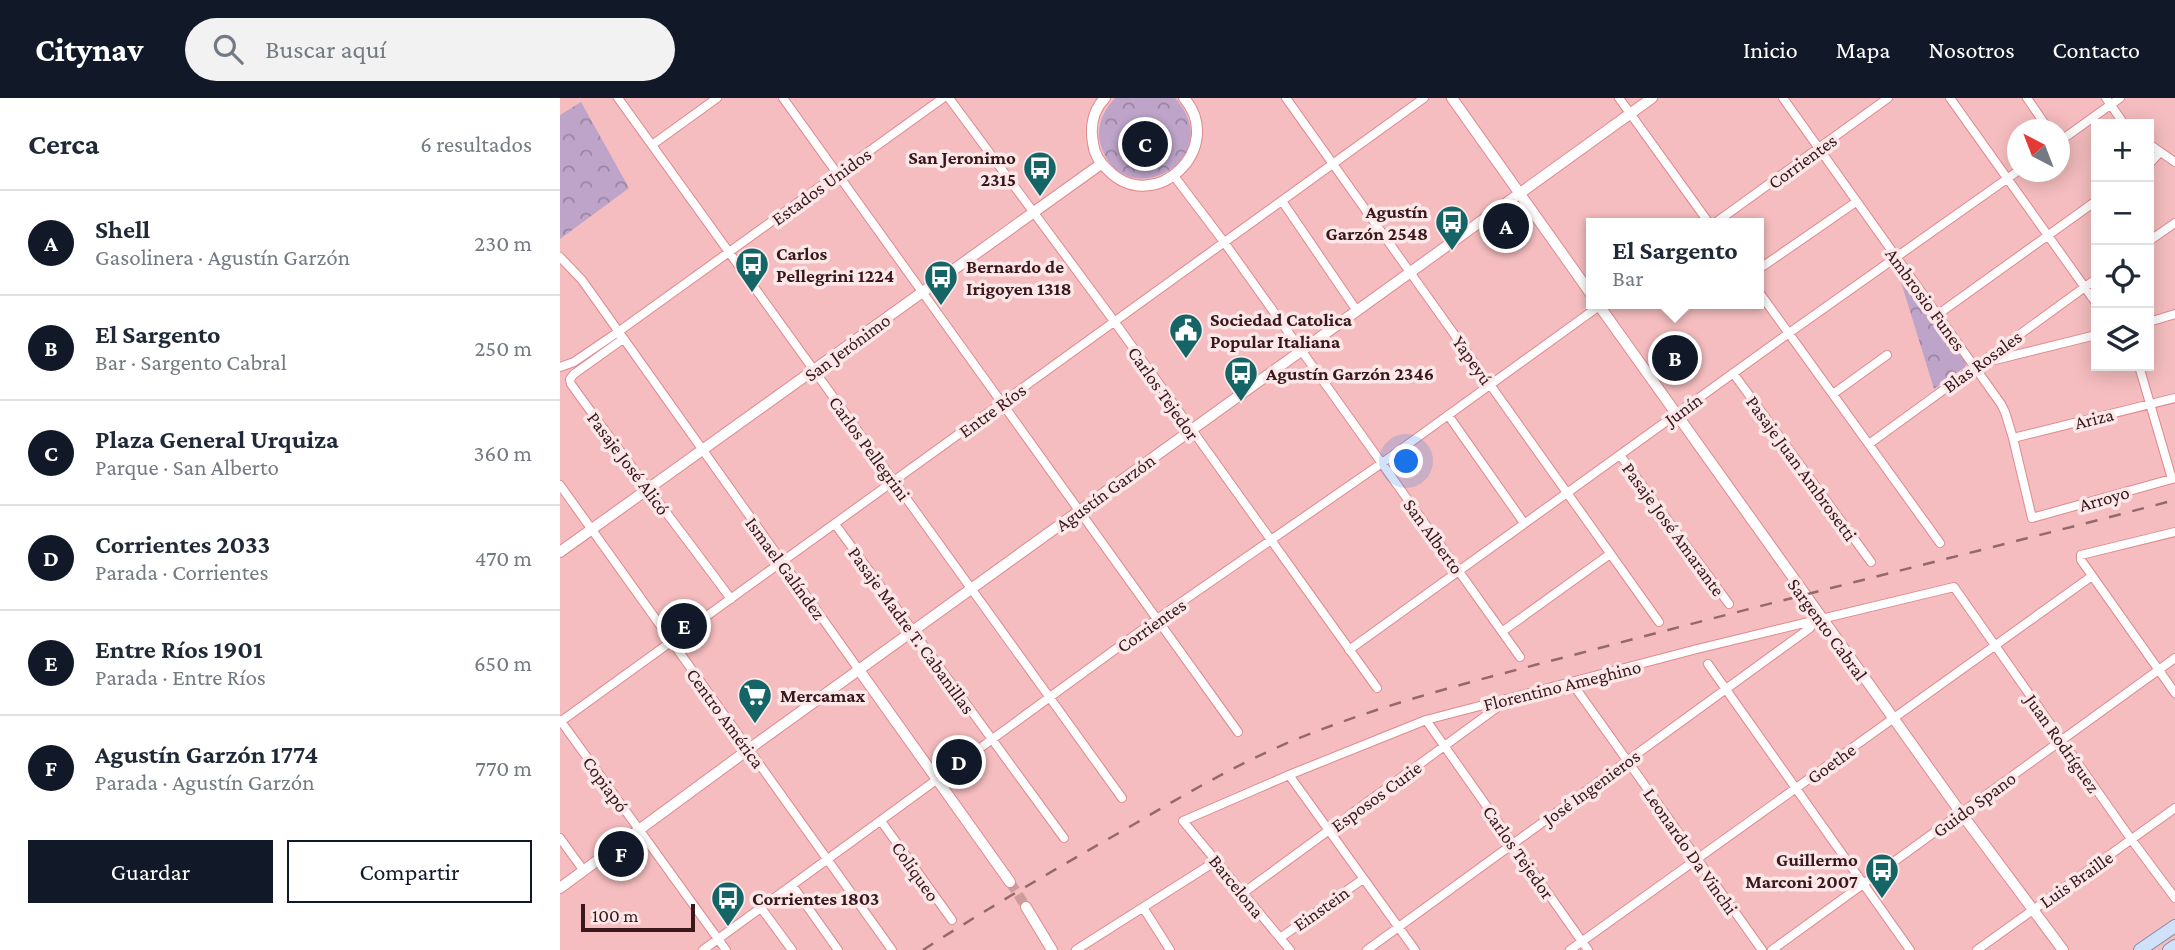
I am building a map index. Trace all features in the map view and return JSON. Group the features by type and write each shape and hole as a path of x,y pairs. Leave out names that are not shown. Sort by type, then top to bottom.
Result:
{"main road":[{"path":"1105,98 1094,117 1091,133 1094,149 1101,164 1113,175 1127,183 1143,186 1174,176 1186,164 1194,149 1197,132 1187,99"},
{"path":"1452,98 1586,287"},
{"name":"Agustín Garzón","path":"560,888 1652,98"},
{"name":"San Jerónimo","path":"560,554 1101,164"},
{"name":"Sargento Cabral","path":"1603,309 1817,621 1893,719 2063,950"},
{"name":"Ismael Galíndez","path":"859,670 1010,882"},
{"path":"1026,907 1052,950"},
{"path":"2140,950 2175,926"},
{"path":"2169,950 2175,946"}],"street":[{"name":"Carlos Pellegrini","path":"618,98 1122,798"},
{"path":"652,145 717,98"},
{"path":"783,98 1238,732"},
{"name":"Estados Unidos","path":"560,367 574,362 620,335 728,253 943,98"},
{"name":"Carlos Tejedor","path":"949,98 1114,321 1377,688"},
{"name":"Yapeyú","path":"1286,98 1659,622"},
{"name":"Entre Ríos","path":"560,721 1424,98"},
{"path":"1619,98 1705,218"},
{"name":"Ambrosio Funes","path":"1783,98 2005,412 2032,518"},
{"name":"Corrientes","path":"1722,218 1888,98"},
{"path":"1950,98 2091,296"},
{"path":"2027,98 2041,119"},
{"path":"2070,133 2108,102 2120,98"},
{"path":"2108,102 2120,119"},
{"path":"2154,148 2175,162"},
{"path":"2154,159 2160,152"},
{"name":"San Alberto","path":"1174,176 1520,657"},
{"name":"Junín","path":"1349,650 2006,178"},
{"path":"1282,201 1357,311"},
{"path":"1764,266 1856,202"},
{"path":"1937,315 2091,204"},
{"path":"2154,238 2175,223"},
{"name":"Ismael Galíndez","path":"560,257 577,274 859,670"},
{"name":"Blas Rosales","path":"1869,444 2091,282"},
{"path":"1764,299 1940,543"},
{"name":"Corrientes","path":"703,950 1157,620 1382,463 1593,309"},
{"path":"2154,320 2175,314"},
{"name":"Pasaje José Alicó","path":"620,335 574,374 570,382 639,479 731,599"},
{"path":"1985,359 1991,361 2091,336"},
{"path":"1833,394 1887,355"},
{"path":"2141,371 2173,478"},
{"name":"Pasaje Juan Ambrosetti","path":"1733,373 1871,562"},
{"name":"Ariza","path":"2012,438 2175,398"},
{"path":"1448,415 1524,523"},
{"name":"Pasaje José Amarante","path":"1620,455 1728,604"},
{"name":"Arroyo","path":"2032,518 2173,478"},
{"name":"Centro América","path":"560,485 892,950"},
{"name":"Pasaje Madre T. Cabanillas","path":"835,524 1064,838"},
{"path":"2175,532 2081,555 2081,560 2175,693"},
{"path":"1503,631 1610,554"},
{"name":"Goethe","path":"1570,950 2092,576"},
{"name":"Florentino Ameghino","path":"1183,821 1426,720 1954,587"},
{"name":"Juan Rodríguez","path":"1954,587 2175,898"},
{"name":"José Ingenieros","path":"1367,950 1817,621"},
{"name":"Guido Spano","path":"1772,950 2175,658"},
{"path":"1708,664 1910,950"},
{"name":"Leonardo Da Vinchi","path":"1572,682 1762,950"},
{"name":"Esposos Curie","path":"1243,893 1510,699"},
{"name":"Carlos Tejedor","path":"1426,720 1588,950"},
{"name":"Copiapó","path":"560,721 726,950"},
{"path":"1289,775 1415,950"},
{"name":"Luis Braille","path":"1977,950 2175,808"},
{"name":"Coliqueo","path":"881,821 952,920"},
{"name":"Barcelona","path":"1183,821 1290,950"},
{"path":"560,838 584,871"},
{"path":"1076,950 1216,861"},
{"name":"Einstein","path":"1280,938 1363,879"},
{"path":"792,885 838,950"},
{"path":"761,908 792,950"},
{"path":"1143,909 1170,950"}],"green space":[{"path":"1115,98 1175,98 1189,121 1190,142 1181,160 1166,172 1147,178 1128,176 1111,165 1100,142 1099,130 1104,113"},
{"path":"581,102 629,188 560,239 560,115"},
{"path":"1147,119 1155,131 1144,143 1136,140 1132,127"},
{"path":"1897,269 1966,363 1965,367 1934,389"}],"tunnel":[{"path":"1010,882 1026,907"}],"railway":[{"path":"923,950 1026,886 1210,781 1271,750 1328,727 1507,672 2175,500"}],"place":[{"name":"Plaza General Urquiza","path":"1145,144"},
{"name":"San Jeronimo 2315","path":"1040,198"},
{"name":"Shell","path":"1506,226"},
{"name":"Agustín Garzón 2548","path":"1452,252"},
{"name":"Carlos Pellegrini 1224","path":"752,294"},
{"name":"Bernardo de Irigoyen 1318","path":"941,307"},
{"name":"El Sargento","path":"1675,358"},
{"name":"Sociedad Catolica Popular Italiana","path":"1186,360"},
{"name":"Agustín Garzón 2346","path":"1241,403"},
{"name":"Entre Ríos 1901","path":"684,626"},
{"name":"Mercamax","path":"755,725"},
{"name":"Corrientes 2033","path":"959,762"},
{"name":"Agustín Garzón 1774","path":"621,854"},
{"name":"Guillermo Marconi 2007","path":"1882,900"},
{"name":"Corrientes 1803","path":"728,928"}]}
